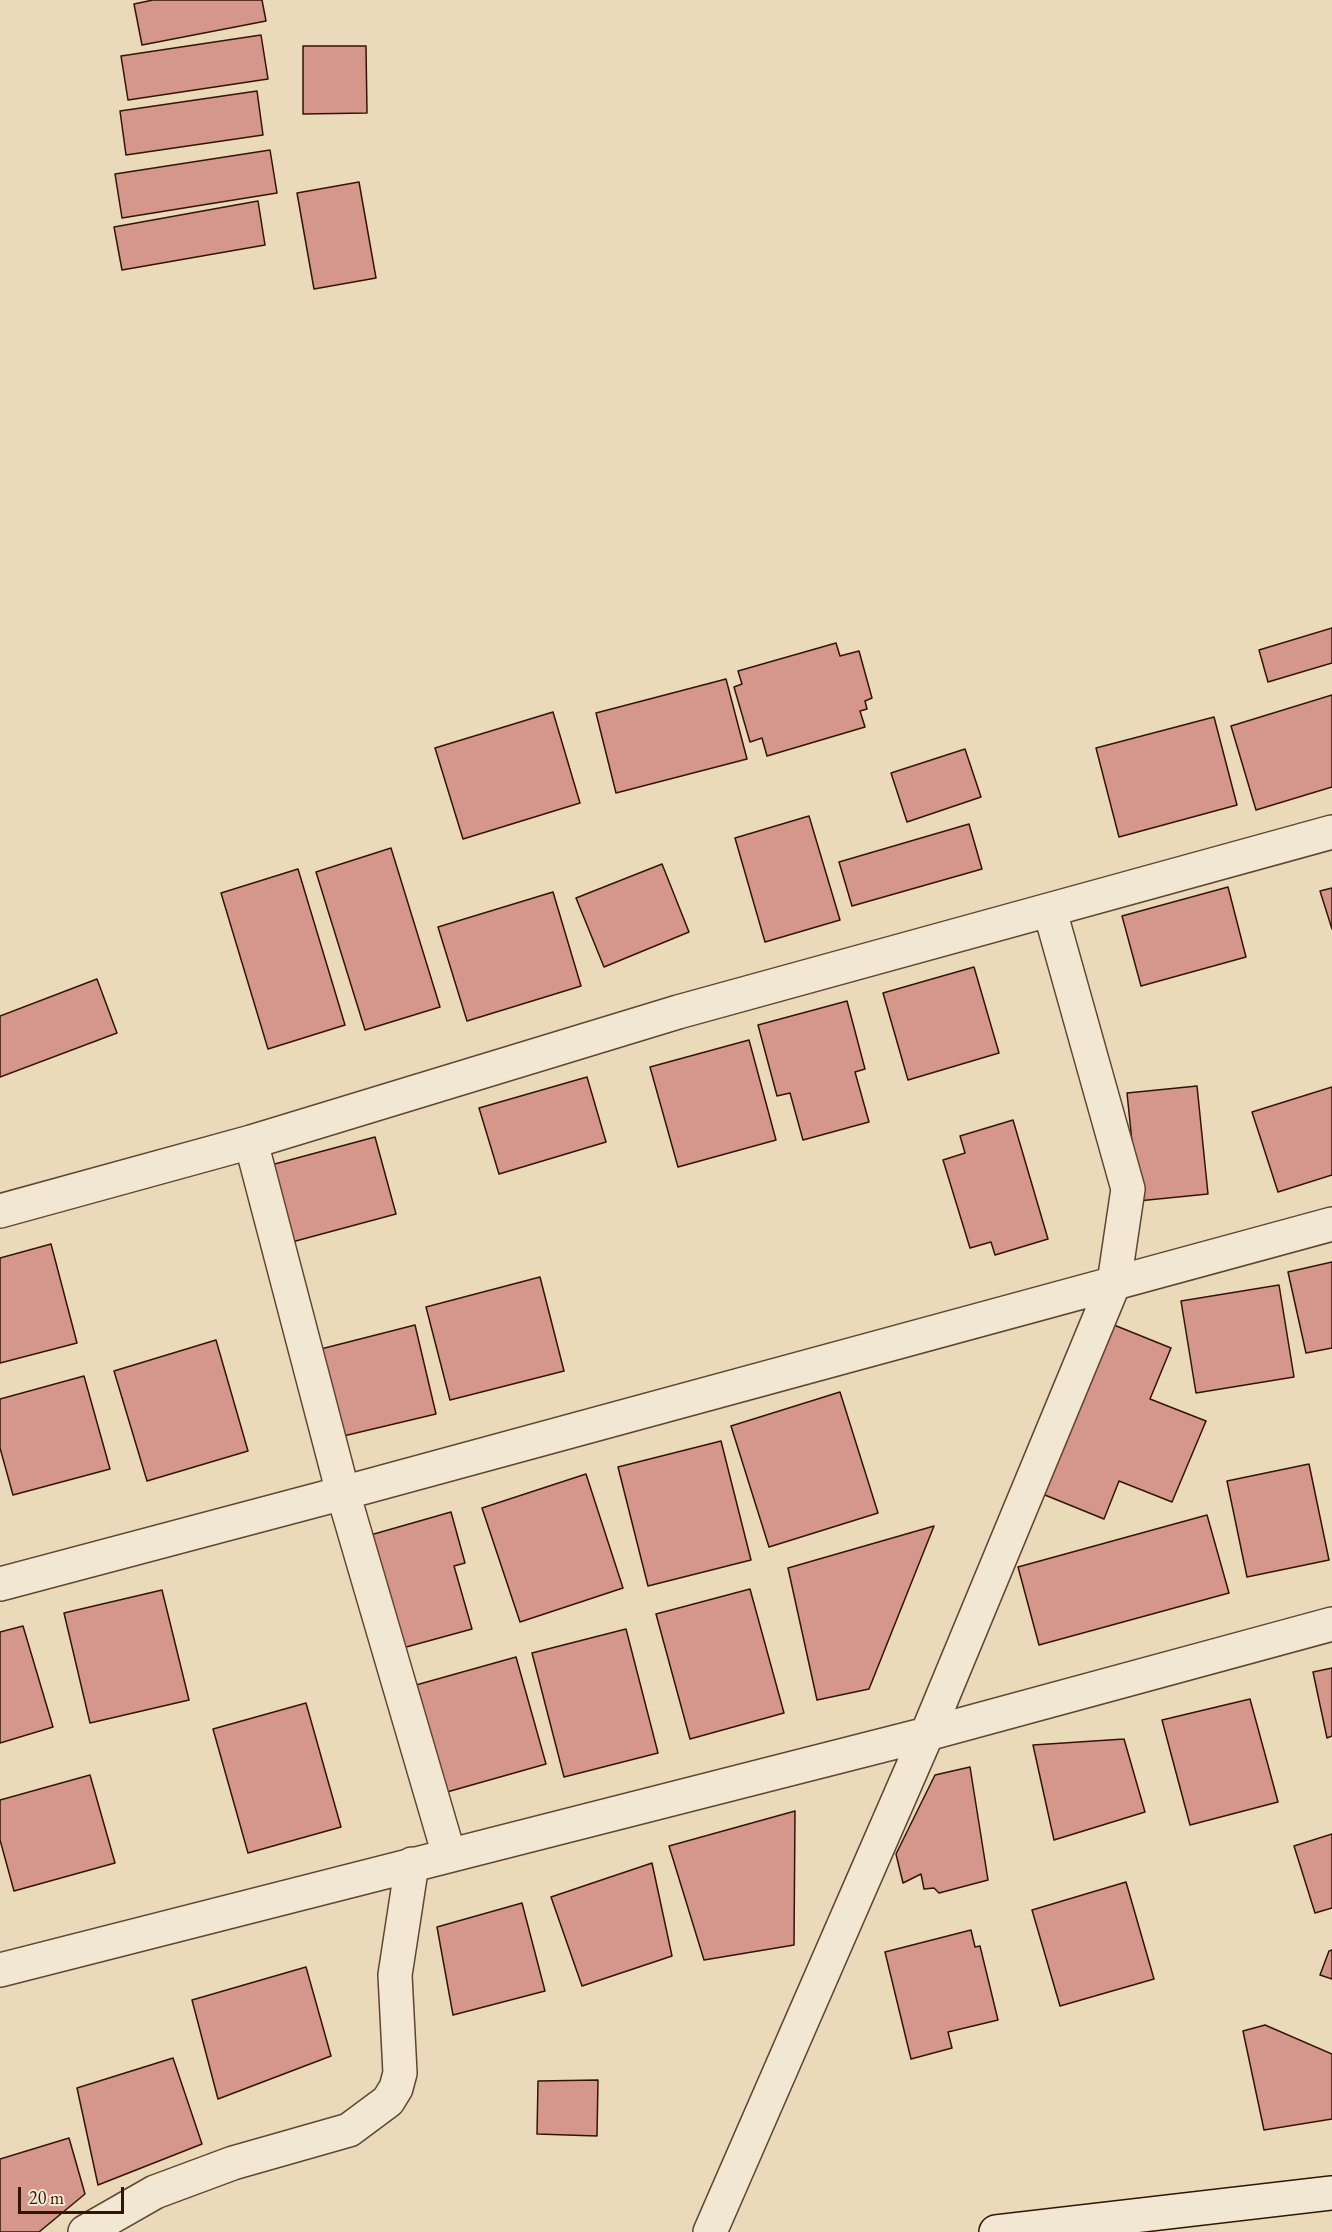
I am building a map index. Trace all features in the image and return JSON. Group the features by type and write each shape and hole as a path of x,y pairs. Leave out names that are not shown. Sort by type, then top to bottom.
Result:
{"street":[{"path":"0,1210 251,1142 678,1012 1332,832"},
{"path":"710,2232 927,1734 1114,1283 1128,1189 1050,911"},
{"path":"251,1142 344,1493 449,1855"},
{"path":"0,1584 344,1493 1332,1224"},
{"path":"0,1970 927,1734 1332,1624"},
{"path":"85,2232 155,2192 233,2163 349,2130 388,2101 396,2088 400,2073 394,1975 412,1864"},
{"path":"996,2232 1332,2193"}],"building":[{"path":"153,0 262,0 266,21 142,45 134,4"},
{"path":"261,35 268,79 128,100 121,56"},
{"path":"303,46 366,46 367,113 303,114"},
{"path":"257,91 263,135 126,155 120,111"},
{"path":"270,150 277,193 122,218 115,174"},
{"path":"359,182 376,278 314,289 297,193"},
{"path":"258,201 265,245 122,270 114,227"},
{"path":"1332,628 1332,663 1268,682 1259,650"},
{"path":"836,643 840,656 859,651 872,698 865,701 867,709 860,711 865,727 767,756 762,738 750,742 734,687 742,684 738,671"},
{"path":"726,679 747,759 616,793 596,713"},
{"path":"1332,695 1332,787 1256,810 1231,726"},
{"path":"553,712 580,803 463,839 435,748"},
{"path":"1214,717 1237,805 1119,837 1096,748"},
{"path":"965,749 981,797 907,822 891,773"},
{"path":"809,816 840,920 765,942 735,838"},
{"path":"969,824 982,869 852,906 839,862"},
{"path":"391,848 440,1007 365,1030 316,872"},
{"path":"662,864 689,932 604,967 576,898"},
{"path":"298,869 345,1025 268,1049 221,893"},
{"path":"1228,887 1246,957 1141,986 1122,916"},
{"path":"1332,888 1332,929 1320,891"},
{"path":"553,892 581,986 467,1021 438,927"},
{"path":"974,967 999,1053 908,1080 883,993"},
{"path":"97,979 117,1033 0,1077 0,1016"},
{"path":"847,1001 865,1069 855,1072 869,1122 803,1140 790,1093 777,1096 758,1025"},
{"path":"749,1040 776,1140 678,1167 650,1067"},
{"path":"587,1077 606,1142 499,1174 479,1108"},
{"path":"1197,1086 1208,1194 1138,1201 1127,1093"},
{"path":"1332,1087 1332,1175 1278,1192 1252,1112"},
{"path":"1013,1120 1048,1239 995,1255 991,1242 970,1248 943,1160 965,1153 960,1136"},
{"path":"375,1137 396,1214 292,1242 271,1165"},
{"path":"51,1244 77,1343 0,1363 0,1258"},
{"path":"1332,1262 1332,1348 1306,1353 1288,1272"},
{"path":"540,1277 564,1371 450,1400 426,1307"},
{"path":"1279,1285 1294,1377 1196,1393 1181,1301"},
{"path":"1109,1323 1171,1348 1150,1399 1206,1421 1172,1502 1119,1481 1104,1519 1040,1493"},
{"path":"415,1325 436,1414 335,1438 313,1351"},
{"path":"216,1340 248,1451 147,1481 114,1371"},
{"path":"84,1376 110,1469 13,1495 0,1448 0,1399"},
{"path":"840,1392 878,1513 769,1547 731,1426"},
{"path":"721,1441 751,1560 648,1586 618,1467"},
{"path":"1309,1464 1329,1560 1247,1577 1227,1481"},
{"path":"586,1474 623,1588 520,1622 482,1508"},
{"path":"451,1512 465,1563 454,1566 472,1629 399,1649 367,1536"},
{"path":"1207,1515 1229,1593 1039,1645 1018,1567"},
{"path":"934,1526 869,1689 817,1700 788,1568"},
{"path":"750,1589 784,1713 690,1739 656,1614"},
{"path":"162,1590 189,1700 90,1723 64,1613"},
{"path":"23,1626 53,1727 0,1743 0,1632"},
{"path":"626,1629 658,1753 564,1777 532,1653"},
{"path":"516,1657 546,1764 447,1792 416,1685"},
{"path":"1332,1668 1332,1736 1327,1738 1313,1672"},
{"path":"1250,1699 1278,1802 1190,1825 1162,1720"},
{"path":"306,1703 341,1827 248,1853 213,1729"},
{"path":"1124,1739 1145,1812 1054,1840 1033,1745"},
{"path":"970,1767 988,1880 939,1893 934,1888 924,1889 921,1874 903,1883 896,1854 935,1775"},
{"path":"90,1775 115,1863 14,1891 0,1840 0,1800"},
{"path":"795,1811 794,1945 704,1960 669,1846"},
{"path":"1332,1834 1332,1908 1315,1913 1294,1846"},
{"path":"652,1863 672,1956 582,1986 551,1897"},
{"path":"1126,1882 1154,1979 1060,2006 1032,1910"},
{"path":"522,1903 545,1991 453,2015 437,1927"},
{"path":"971,1930 975,1947 980,1946 998,2020 948,2032 952,2048 911,2059 885,1952"},
{"path":"1332,1950 1332,1979 1320,1975 1329,1951"},
{"path":"306,1967 331,2056 218,2099 192,2000"},
{"path":"1265,2025 1332,2054 1332,2119 1264,2130 1243,2031"},
{"path":"173,2058 202,2144 98,2185 77,2088"},
{"path":"598,2080 597,2136 537,2134 538,2081"},
{"path":"69,2138 85,2194 39,2232 0,2232 0,2159"}]}
